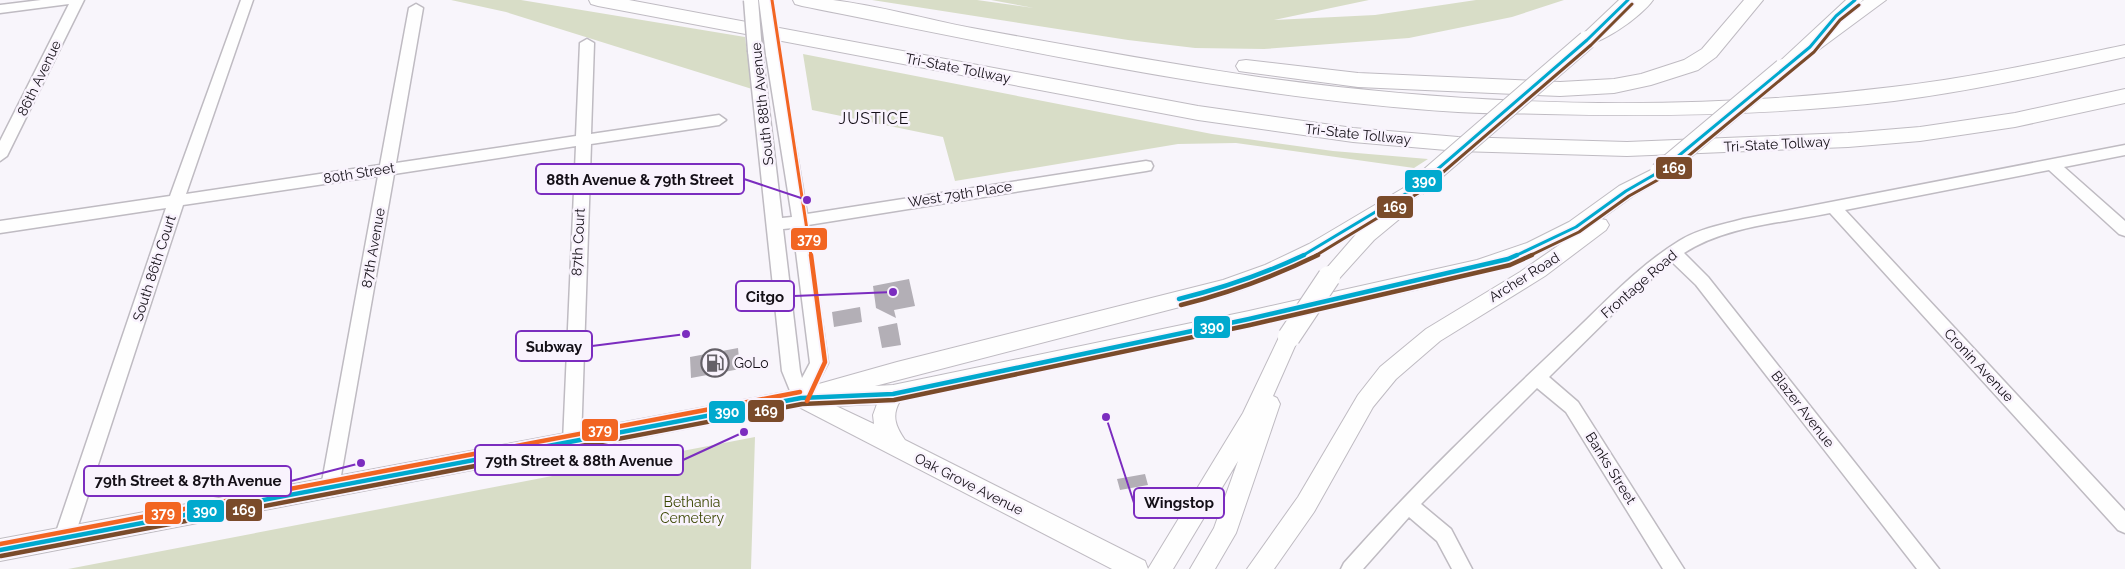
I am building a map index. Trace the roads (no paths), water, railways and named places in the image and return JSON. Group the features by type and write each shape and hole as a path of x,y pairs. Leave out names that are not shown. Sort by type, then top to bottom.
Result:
{"highway":[{"name":"Tri-State Tollway","path":"598,0 1198,113 1353,135 1458,144 1627,149 1848,140 1920,134 2015,120 2125,96"},
{"path":"802,0 1160,68 1302,90 1446,104 1619,110 1777,105 1886,95 1972,82 2125,51"},
{"path":"1587,40 1621,19 1644,0"},
{"path":"936,26 1010,30 1158,54 1358,80 1560,89 1614,86 1644,80 1691,65 1709,53 1754,0"},
{"path":"1810,46 1877,0"}],"main road":[{"path":"1160,569 1227,462 1274,373 1289,338 1329,277 1367,235 1395,211 1417,186 1587,40 1628,0"},
{"name":"Archer Road","path":"1259,569 1277,548 1311,498 1351,424 1388,373 1413,350 1457,317 1516,284 1559,256 1630,194 1810,46 1836,16 1855,0"},
{"path":"0,550 801,398 897,371 1226,286 1272,270 1316,249 1417,186"},
{"path":"801,398 893,394 1249,319 1479,267 1534,248 1630,194"},
{"path":"1202,569 1224,533 1267,412 1274,373"},
{"path":"893,394 884,408 883,416 884,429 897,447"},
{"name":"Oak Grove Avenue","path":"801,398 1136,569"}],"street":[{"path":"0,9 73,0"},
{"name":"86th Avenue","path":"0,156 78,0"},
{"name":"South 86th Court","path":"64,538 176,202 247,0"},
{"name":"South 88th Avenue","path":"751,0 791,371 801,398"},
{"name":"South 88th Avenue","path":"766,0 800,220 819,363 801,398"},
{"name":"87th Avenue","path":"330,487 416,8"},
{"name":"87th Court","path":"572,442 587,43"},
{"name":"80th Street","path":"0,227 719,120"},
{"path":"2051,164 2125,150"},
{"path":"2051,164 2125,230"},
{"name":"Frontage Road","path":"1352,569 1408,505 1536,377 1648,272 1673,253 1707,234 2051,164"},
{"name":"West 79th Place","path":"775,225 1146,166"},
{"name":"Cronin Avenue","path":"1833,208 2125,524"},
{"name":"Blazer Avenue","path":"1673,253 1702,281 1929,569"},
{"name":"Banks Street","path":"1536,377 1572,407 1674,569"},
{"path":"1408,505 1444,535 1462,569"}],"place":[{"name":"88th Avenue & 79th Street","path":"807,200"},
{"name":"Citgo","path":"893,292"},
{"name":"Subway","path":"686,334"},
{"name":"GoLo","path":"715,363"},
{"name":"Wingstop","path":"1106,417"},
{"name":"79th Street & 88th Avenue","path":"744,432"},
{"name":"79th Street & 87th Avenue","path":"361,463"}],"district":[{"name":"JUSTICE","path":"874,118"}],"park label":[{"name":"Bethania Cemetery","path":"692,510"}]}
